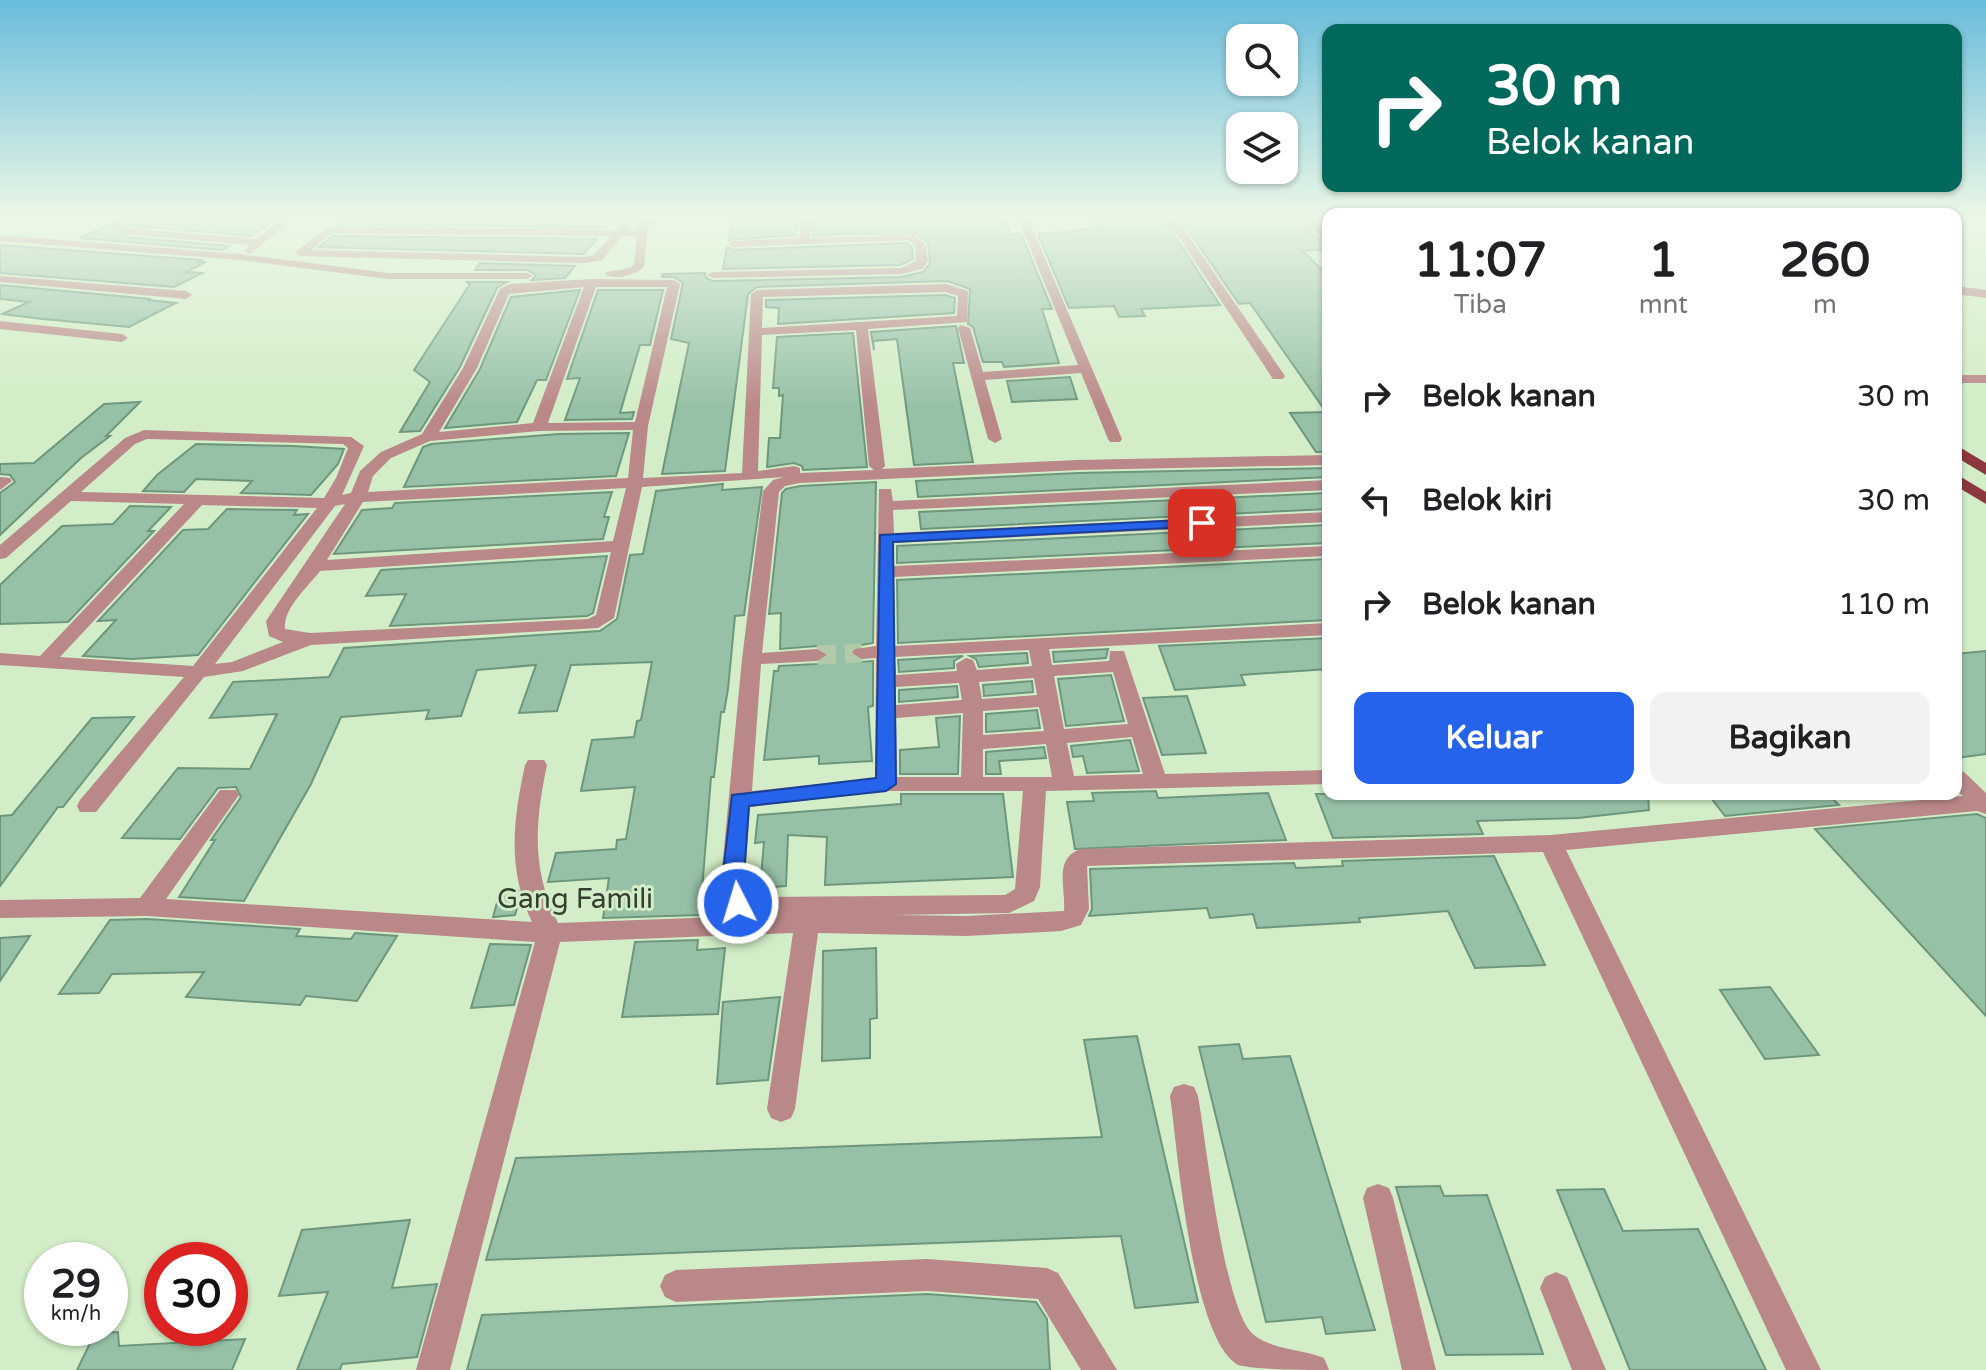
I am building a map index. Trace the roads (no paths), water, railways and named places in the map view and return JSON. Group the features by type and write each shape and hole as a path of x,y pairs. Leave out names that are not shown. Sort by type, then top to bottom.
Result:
{"main road":[{"path":"1962,454 1986,470"},
{"path":"1962,483 1986,499"}],"street":[{"path":"11,280 186,295"},
{"path":"1048,280 1115,439"},
{"path":"1213,280 1278,376"},
{"path":"539,427 591,283"},
{"path":"428,437 470,368 504,292 516,286 674,284 641,426 635,482 605,618 599,623 310,639 285,637 276,632 275,621 281,609 315,566 358,497 366,474 386,455 428,437 539,427 641,426"},
{"path":"750,477 757,289 946,288 964,294 963,319 862,328 756,332"},
{"path":"1962,291 1986,294"},
{"path":"0,325 122,338"},
{"path":"862,328 885,506 886,784"},
{"path":"964,328 995,439"},
{"path":"978,376 1085,369"},
{"path":"1962,379 1986,379"},
{"path":"0,554 130,441 156,433 346,440 356,446 327,503 201,672 88,806"},
{"path":"65,496 327,503 358,497 1075,460 1322,460"},
{"path":"881,470 800,478 779,483 771,491 752,659 732,890 738,903 749,908 1009,904 1025,895 1028,887 1035,784"},
{"path":"885,506 1322,485"},
{"path":"45,662 197,500"},
{"path":"885,538 1322,517"},
{"path":"315,566 621,546"},
{"path":"885,572 1322,551"},
{"path":"862,653 1322,629"},
{"path":"0,659 201,672 236,667 310,639"},
{"path":"1114,640 1156,781"},
{"path":"1038,644 1064,784"},
{"path":"965,648 973,707 972,783"},
{"path":"752,659 817,655"},
{"path":"886,682 1120,666"},
{"path":"886,712 1050,700"},
{"path":"974,743 1141,730"},
{"path":"433,1370 550,933 534,903 523,863 524,822 536,765"},
{"path":"740,800 886,784 1064,784 1322,777"},
{"path":"1962,782 1985,803"},
{"path":"147,907 228,795"},
{"path":"1804,1370 1551,843 1985,803"},
{"name":"Gang Famili","path":"0,909 147,907 550,933 807,923 967,926 1072,918 1077,909 1074,866 1081,858 1551,843"},
{"path":"781,1109 807,923"},
{"path":"1184,1096 1217,1295 1232,1338 1253,1355 1312,1370"},
{"path":"1378,1198 1419,1370"},
{"path":"676,1286 927,1275 1047,1284 1100,1370"},
{"path":"1556,1288 1589,1370"}],"tunnel":[{"path":"817,655 862,653"}]}
